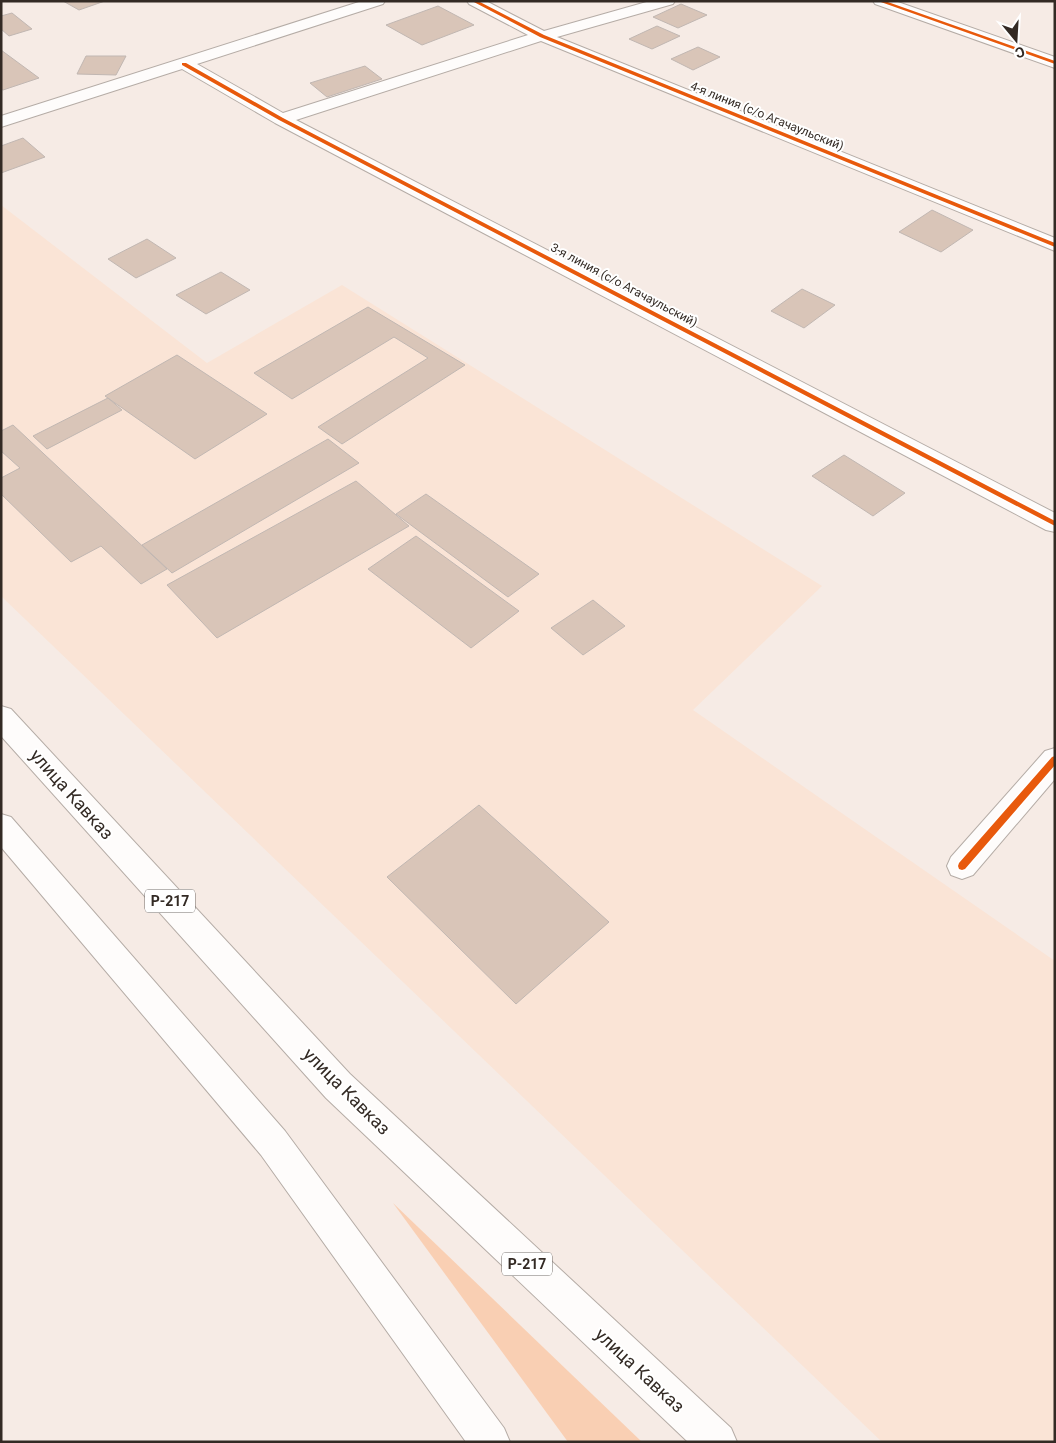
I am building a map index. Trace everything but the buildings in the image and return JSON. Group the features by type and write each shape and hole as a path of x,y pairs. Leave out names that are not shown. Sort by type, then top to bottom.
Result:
{"main road":[{"path":"1,122 378,1"},
{"name":"4-я линия (с/о Агачаульский)","path":"474,1 542,36 1055,245"},
{"path":"281,119 542,36 668,1"},
{"path":"880,1 1055,63"},
{"path":"323,5 339,13"},
{"name":"3-я линия (с/о Агачаульский)","path":"184,64 281,119 1055,524"},
{"name":"улица Кавказ","path":"1,717 338,1086 717,1442"},
{"path":"962,866 1055,759"},
{"path":"1,826 273,1143 490,1442"}],"shaded area":[{"path":"1,205 207,363 342,285 822,586 693,710 1055,961 1055,1442 882,1442 1,596"},
{"path":"393,1203 642,1442 568,1442"}],"cycle path":[{"path":"474,1 542,36 1055,245"},
{"path":"880,1 1055,63"},
{"path":"184,64 281,119 1055,524"},
{"path":"962,866 1055,759"}]}
